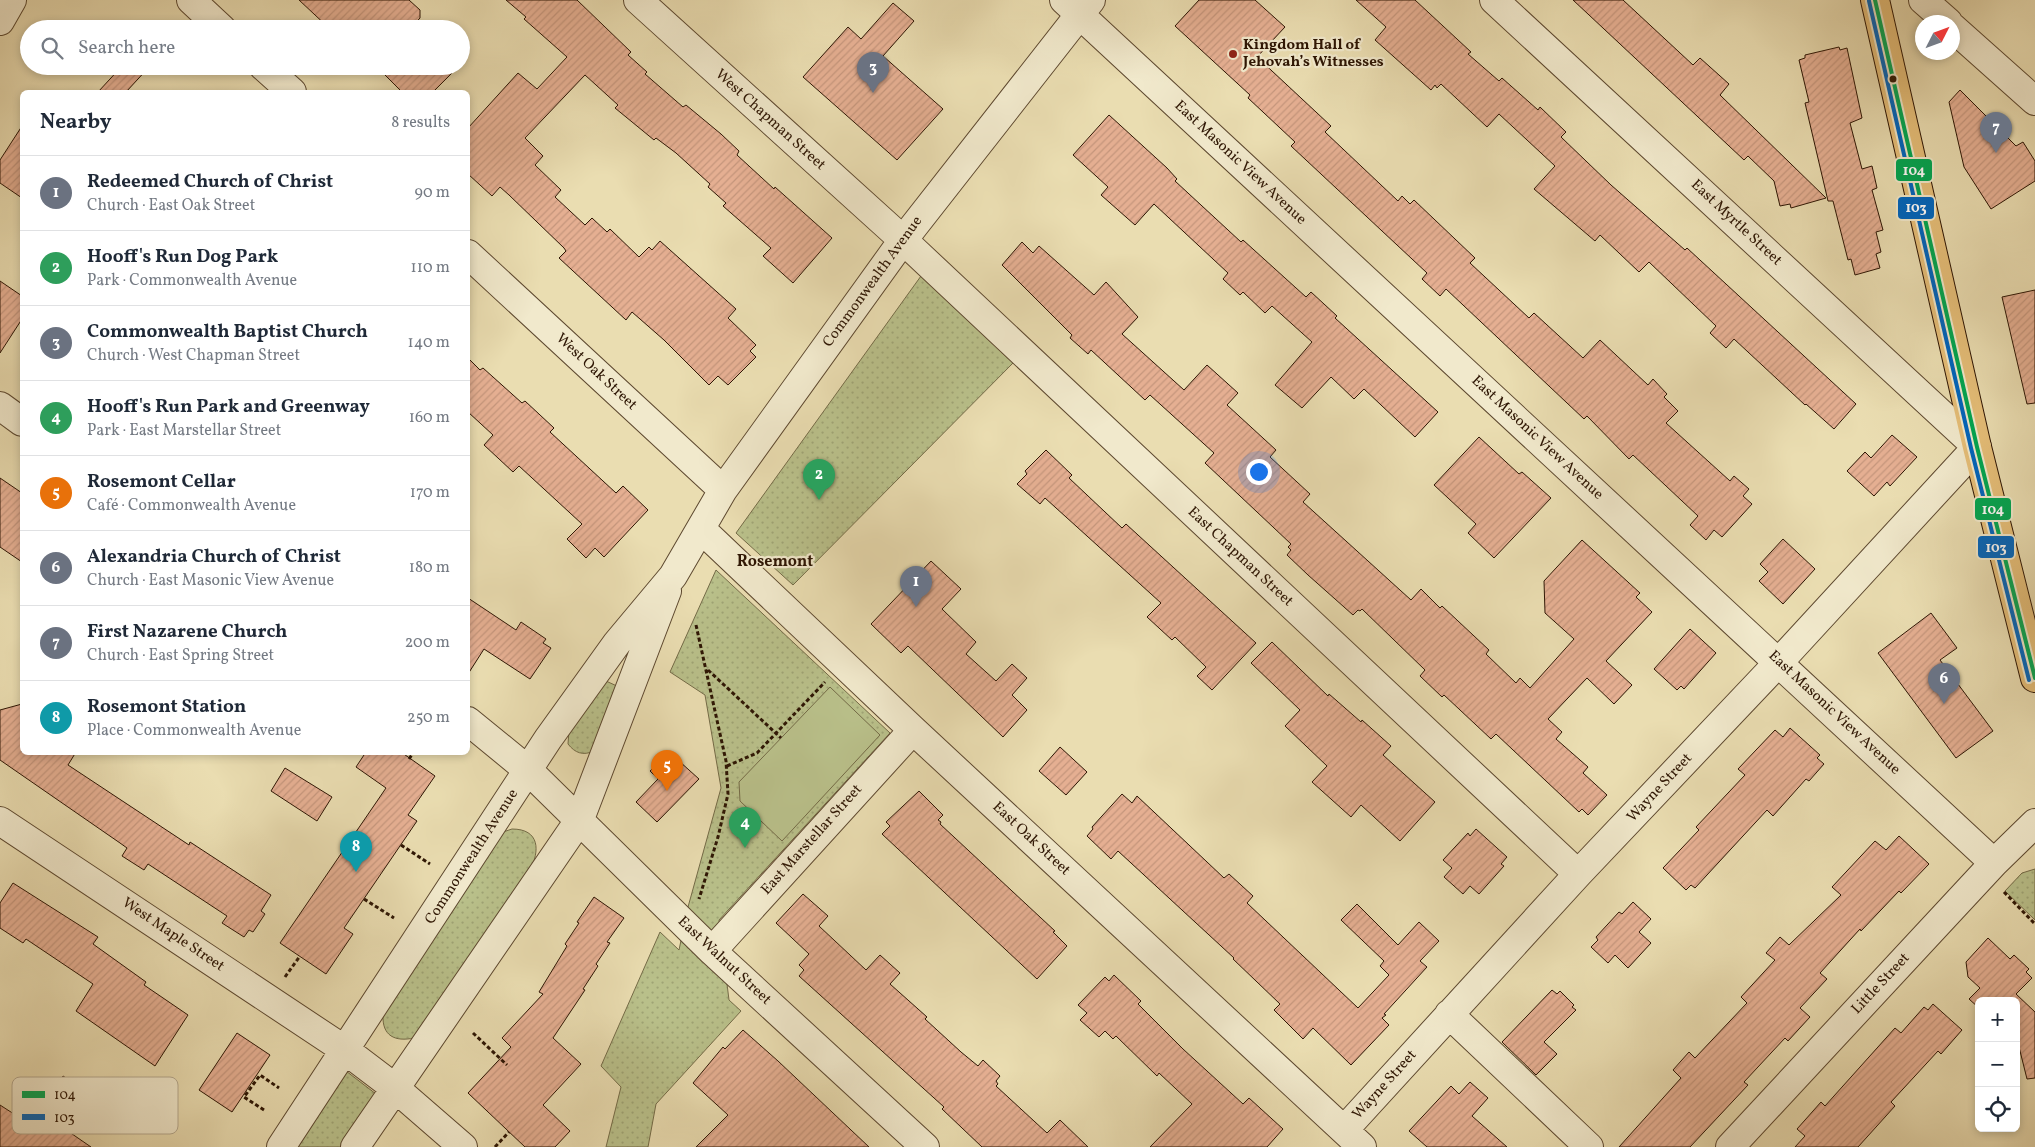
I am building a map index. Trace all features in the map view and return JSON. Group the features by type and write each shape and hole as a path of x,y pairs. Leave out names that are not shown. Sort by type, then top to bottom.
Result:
{"main road":[{"path":"1876,0 1977,447 2035,678"}],"street":[{"path":"0,21 12,0"},
{"path":"191,0 212,20"},
{"name":"West Chapman Street","path":"638,0 902,240"},
{"name":"East Myrtle Street","path":"1494,0 1977,447"},
{"path":"1923,0 1940,15"},
{"name":"Commonwealth Avenue","path":"281,1147 528,770 617,643 673,576 723,490 902,240 1078,5"},
{"name":"East Masonic View Avenue","path":"1078,5 1994,863"},
{"path":"1960,33 2035,101"},
{"path":"273,75 290,90"},
{"name":"East Chapman Street","path":"902,240 1578,874"},
{"name":"West Oak Street","path":"470,256 723,490"},
{"path":"0,406 20,421"},
{"name":"Wayne Street","path":"1353,1138 1449,1014 1578,874 1779,662 1977,447"},
{"name":"East Oak Street","path":"701,529 913,730 1353,1138"},
{"name":"Commonwealth Avenue","path":"355,1147 580,819 673,576"},
{"name":"East Walnut Street","path":"470,723 528,770 580,819 712,951 925,1147"},
{"name":"East Marstellar Street","path":"712,951 913,730"},
{"name":"West Maple Street","path":"0,821 345,1050 396,1088 463,1147"},
{"name":"Little Street","path":"1730,1147 1994,863 2035,823"},
{"path":"1449,1014 1589,1147"}],"path":[{"path":"696,625 698,639 708,670 726,766 726,804 698,902"},
{"path":"708,670 781,738"},
{"path":"726,766 753,756 829,678"},
{"path":"409,759 412,755"},
{"path":"401,845 430,864"},
{"path":"2001,890 2035,924"},
{"path":"364,899 394,918"},
{"path":"283,980 300,956"},
{"path":"473,1033 507,1065"},
{"path":"264,1110 244,1098 251,1086 260,1075 279,1088"},
{"path":"495,1147 509,1132"}],"green space":[{"path":"921,276 1013,363 793,585 736,533"},
{"path":"716,570 890,733 719,920 729,1000 741,1011 656,1104 648,1147 606,1147 621,1087 601,1066 660,932 679,950 688,907 721,788 705,695 670,672"},
{"path":"606,681 619,687 594,751 580,753 573,750 568,744 569,730"},
{"path":"830,687 880,735 782,841 740,801 739,782"},
{"path":"512,829 521,830 533,837 536,849 530,870 414,1038 401,1039 391,1036 385,1028 383,1015 503,832"},
{"path":"2035,869 2035,920 2005,891 2022,873"},
{"path":"346,1071 376,1094 344,1147 290,1147"}],"building":[{"path":"299,0 409,0 420,10 418,20 320,20"},
{"path":"506,0 577,0 631,52 628,55 647,72 645,74 683,107 686,105 721,134 739,151 737,155 832,238 793,283 763,256 771,248 723,206 726,203 708,187 710,184 676,153 656,138 654,140 615,108 618,105 585,75 525,138 543,156 535,165 561,190 555,197 585,225 592,218 607,232 610,229 639,257 649,247 652,250 660,241 736,309 728,318 756,345 750,351 756,357 728,385 718,376 709,385 664,340 632,312 626,320 559,258 566,251 564,248 509,195 500,187 492,196 470,176 470,126 518,73 537,89 567,57 524,19 526,17"},
{"path":"1199,0 1255,0 1285,27 1257,57 1331,126 1325,132 1398,201 1402,196 1410,204 1414,200 1475,258 1470,263 1529,318 1534,313 1583,358 1600,340 1648,385 1653,379 1667,394 1664,397 1678,411 1666,423 1730,481 1734,476 1749,489 1743,496 1752,504 1722,537 1714,530 1706,540 1690,525 1698,516 1633,455 1629,459 1587,416 1584,419 1446,289 1440,296 1422,279 1427,273 1291,146 1295,142 1248,98 1250,95 1175,26"},
{"path":"1356,0 1415,0 1471,52 1468,54 1499,81 1502,78 1538,110 1540,107 1566,132 1561,137 1611,185 1685,250 1687,248 1856,404 1834,429 1805,405 1734,339 1726,348 1710,333 1716,326 1649,262 1639,272 1600,235 1595,241 1534,189 1555,166 1499,114 1487,127 1441,84 1437,88 1435,85 1431,90 1375,40 1386,27"},
{"path":"1573,0 1623,0 1693,65 1700,58 1729,84 1720,95 1826,198 1791,208 1790,204 1780,206 1774,181 1748,156 1744,160"},
{"path":"893,3 914,21 883,56 943,109 897,160 803,77 848,27 861,39"},
{"path":"1839,47 1840,50 1847,48 1862,118 1850,123 1862,169 1872,166 1877,188 1872,190 1883,230 1876,232 1881,252 1876,254 1880,268 1855,275 1851,259 1848,260 1833,201 1828,201 1805,103 1809,102 1799,60 1805,58 1805,55"},
{"path":"114,75 142,75 128,90 100,90"},
{"path":"385,75 450,75 435,90 400,90"},
{"path":"1960,90 2016,146 2023,142 2035,161 2035,181 1991,209 1964,167 1949,102"},
{"path":"1109,115 1167,168 1177,179 1175,181 1241,242 1243,240 1306,297 1311,292 1337,316 1335,318 1438,412 1415,437 1364,389 1354,399 1331,377 1302,408 1275,385 1312,342 1272,306 1265,313 1243,292 1240,295 1223,279 1228,273 1154,204 1135,225 1101,195 1108,187 1073,155"},
{"path":"20,129 20,197 0,183 0,160"},
{"path":"1022,242 1033,253 1039,246 1094,295 1106,282 1138,317 1122,334 1184,390 1207,365 1238,393 1227,405 1276,450 1270,457 1310,494 1303,502 1411,600 1421,589 1440,608 1442,606 1489,650 1486,654 1516,683 1520,678 1530,688 1574,639 1545,613 1544,581 1582,540 1640,593 1636,597 1652,612 1606,661 1632,685 1614,704 1587,678 1548,719 1562,732 1556,739 1588,767 1583,773 1607,795 1588,815 1582,809 1579,812 1496,734 1491,739 1444,695 1442,697 1420,676 1425,670 1362,609 1353,615 1308,575 1287,555 1291,550 1288,547 1291,544 1205,463 1214,453 1150,395 1145,400 1091,350 1088,354 1070,338 1072,335 1002,265"},
{"path":"0,281 20,295 20,322 0,353"},
{"path":"2035,290 2035,403 2027,404 2002,297"},
{"path":"470,360 480,370 483,368 522,403 525,401 554,428 550,432 616,493 623,486 648,510 604,557 595,548 586,558 567,539 582,524 519,466 513,472 484,445 493,435 470,414"},
{"path":"1892,435 1917,457 1890,486 1887,482 1874,496 1847,471 1865,452 1871,458"},
{"path":"1479,437 1519,474 1522,472 1551,498 1494,558 1468,533 1476,524 1434,485"},
{"path":"1046,450 1072,475 1069,478 1122,528 1126,524 1256,643 1212,690 1197,676 1206,667 1175,637 1172,640 1147,617 1161,603 1045,498 1040,504 1017,484 1027,474 1025,471"},
{"path":"0,478 20,492 20,561 0,547"},
{"path":"1783,539 1815,569 1783,604 1759,581 1768,572 1760,564"},
{"path":"931,561 961,589 942,609 976,642 966,654 996,681 1012,664 1027,678 1012,695 1027,710 1003,737 908,646 901,653 871,624"},
{"path":"470,599 516,630 521,622 546,639 543,643 551,648 530,679 484,649 470,671"},
{"path":"1931,613 1957,648 1940,660 1993,731 1956,758 1878,653"},
{"path":"1690,629 1716,653 1684,689 1681,686 1677,690 1654,669"},
{"path":"1272,642 1328,696 1329,694 1361,722 1362,720 1391,746 1383,755 1435,802 1400,841 1361,805 1351,817 1312,782 1327,766 1285,726 1300,710 1251,663"},
{"path":"20,705 20,755 74,755 68,765 189,845 190,842 271,895 261,911 265,914 253,932 249,930 244,937 222,923 227,916 148,864 144,870 122,856 127,848 0,760 0,710"},
{"path":"1790,728 1820,755 1817,758 1824,764 1809,781 1806,779 1773,816 1767,810 1695,888 1691,885 1686,890 1663,868 1699,830 1696,827 1745,775 1738,769 1775,730 1783,737"},
{"path":"1060,747 1087,772 1066,795 1039,771"},
{"path":"669,752 699,779 657,822 636,802 658,779 650,771"},
{"path":"364,755 405,755 435,776 408,815 417,821 344,928 353,934 326,974 280,943 386,788 356,767"},
{"path":"285,768 332,797 317,821 271,791"},
{"path":"919,791 943,815 938,820 941,822 940,824 1055,931 1053,932 1067,946 1037,979 882,834 890,826 886,822"},
{"path":"1122,794 1132,803 1137,796 1224,878 1229,874 1253,896 1247,903 1358,1008 1389,975 1380,966 1384,961 1341,920 1357,904 1398,945 1419,922 1439,941 1420,961 1427,967 1384,1014 1386,1015 1382,1018 1389,1025 1351,1065 1313,1028 1303,1039 1274,1010 1280,1004 1234,958 1118,851 1111,859 1087,836 1093,829 1092,827"},
{"path":"1476,829 1507,857 1501,864 1504,866 1479,894 1470,886 1463,894 1444,877 1452,868 1443,860 1468,833 1470,836"},
{"path":"1899,836 1929,864 1901,893 1899,891 1861,931 1860,929 1820,973 1827,979 1800,1008 1810,1017 1788,1041 1785,1038 1744,1082 1748,1085 1690,1147 1619,1147 1681,1078 1673,1070 1689,1052 1695,1058 1747,1003 1741,997 1775,960 1766,953 1780,937 1789,945 1841,895 1832,887 1875,841 1886,850"},
{"path":"13,883 98,937 93,944 146,982 144,985 188,1015 155,1066 76,1011 93,984 26,939 23,943 0,928 0,903"},
{"path":"803,894 828,916 819,926 866,970 880,955 900,973 890,984 927,1017 925,1019 961,1052 978,1066 983,1060 1000,1076 996,1081 998,1084 996,1086 1047,1133 1060,1120 1088,1147 982,1147 942,1109 944,1107 799,976 804,970 799,965 809,954 776,923"},
{"path":"594,897 624,918 607,942 610,943 596,964 598,966 583,989 585,990 553,1038 581,1064 543,1105 570,1131 555,1147 525,1147 468,1093 511,1047 502,1038 543,994 539,992 567,946 565,944 579,923 577,922"},
{"path":"1633,902 1651,919 1639,932 1651,943 1628,968 1615,955 1608,963 1591,947 1598,940 1596,937 1619,912 1622,914"},
{"path":"1988,938 2010,959 2014,955 2029,969 2026,972 2032,978 2016,994 2019,997 1975,997 1975,1004 1969,999 1980,988 1968,977 1966,962"},
{"path":"1114,975 1141,1001 1138,1004 1183,1049 1243,1104 1249,1098 1283,1129 1267,1147 1150,1147 1192,1104 1159,1073 1157,1076 1116,1036 1113,1039 1105,1031 1099,1037 1080,1020 1087,1013 1078,1005 1105,977 1109,981"},
{"path":"1552,990 1557,994 1560,991 1574,1005 1572,1007 1576,1010 1544,1042 1557,1054 1536,1075 1502,1042"},
{"path":"2020,998 2035,1012 2035,1078 2027,1079 2020,1051"},
{"path":"1933,1004 1962,1030 1941,1054 1938,1051 1891,1102 1895,1106 1858,1147 1795,1147 1805,1136 1797,1129 1821,1102 1825,1106 1895,1028 1901,1033 1924,1007 1928,1010"},
{"path":"743,1030 869,1147 696,1147 728,1115 693,1083 723,1047 725,1049"},
{"path":"237,1033 270,1055 232,1112 199,1090"},
{"path":"1470,1082 1488,1098 1472,1116 1507,1147 1427,1147 1409,1131 1451,1086 1459,1094"},
{"path":"0,1105 12,1113 12,1134 72,1134 91,1147 0,1147"}],"transit line":[{"name":"104","path":"1875,0 1977,447 2035,678"},
{"name":"103","path":"1869,1 1971,448 2029,680"}],"place":[{"name":"Kingdom Hall of Jehovah’s Witnesses","path":"1233,54"},
{"name":"Commonwealth Baptist Church","path":"873,93"},
{"name":"First Nazarene Church","path":"1996,153"},
{"name":"Hooff's Run Dog Park","path":"819,500"},
{"name":"Redeemed Church of Christ","path":"916,607"},
{"name":"Alexandria Church of Christ","path":"1944,704"},
{"name":"Rosemont Cellar","path":"667,791"},
{"name":"Hooff's Run Park and Greenway","path":"745,848"},
{"name":"Rosemont Station","path":"356,872"}],"district":[{"name":"Rosemont","path":"775,562"}]}
